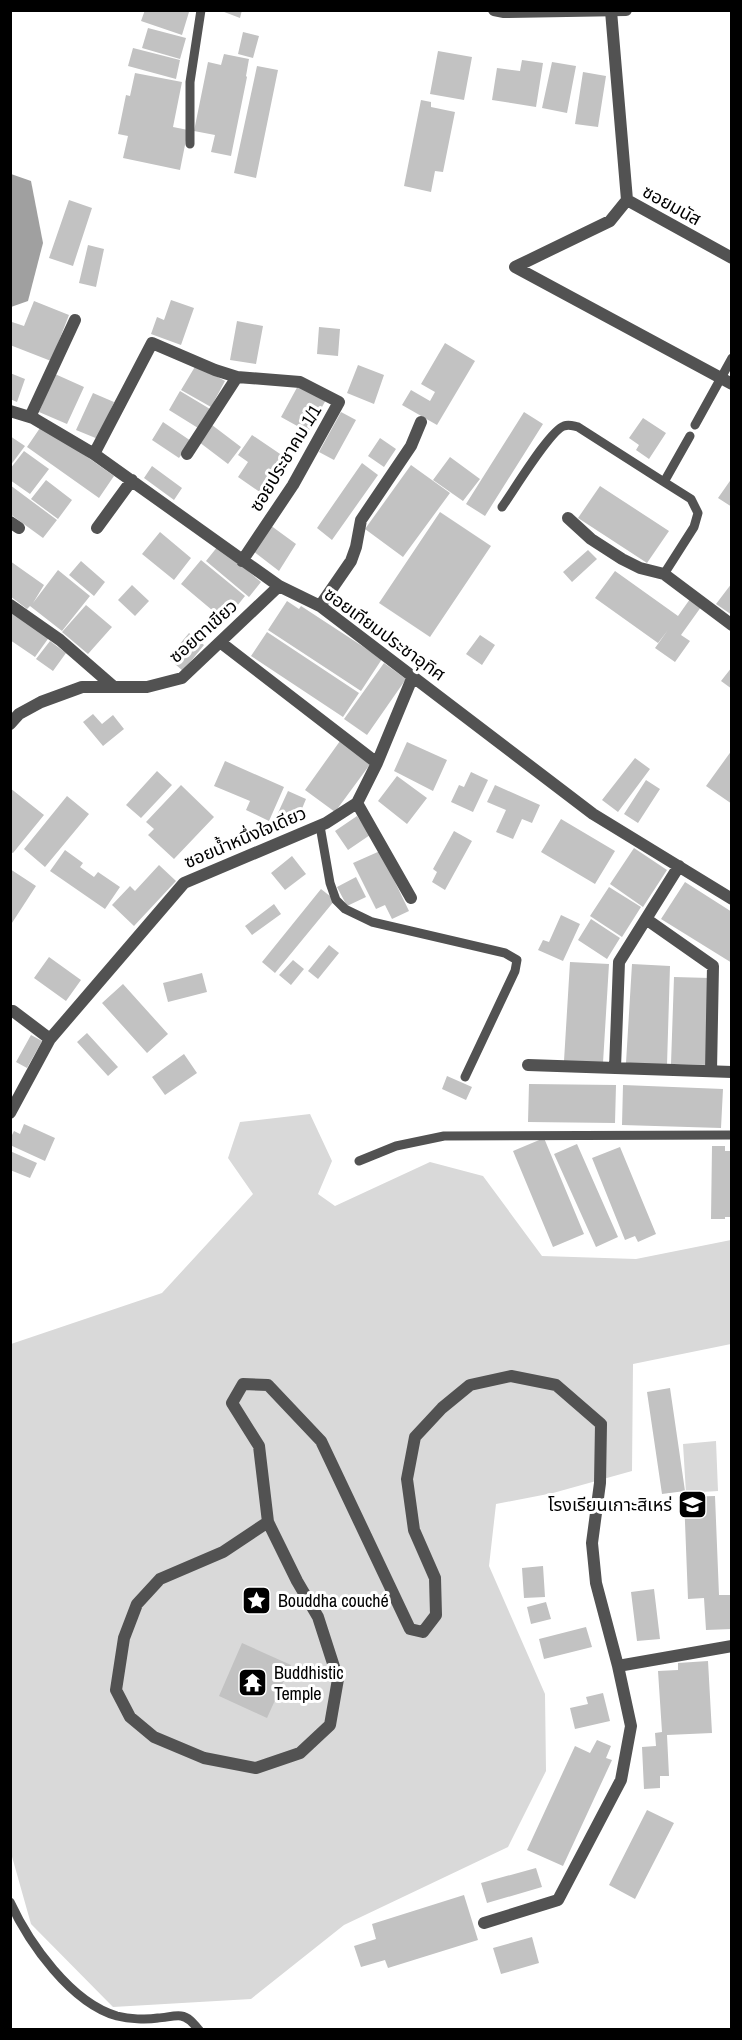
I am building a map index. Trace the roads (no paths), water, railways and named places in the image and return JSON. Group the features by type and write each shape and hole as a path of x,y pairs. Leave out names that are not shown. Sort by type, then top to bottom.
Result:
{"street":[{"path":"501,11 611,12 626,10"},
{"path":"611,12 627,200 610,220 515,267 726,381"},
{"name":"ซอยมนัส","path":"627,200 732,258"},
{"path":"30,417 75,320"},
{"path":"94,454 152,343 237,377 188,454"},
{"name":"ซอยประชาคม 1/1","path":"237,377 300,382 339,402 293,485 242,561"},
{"name":"ซอยเทียมประชาอุทิศ","path":"10,411 30,417 94,454 279,586 320,606 593,814 732,899"},
{"path":"320,606 351,561 361,520 411,446 422,422"},
{"path":"97,528 132,480"},
{"path":"568,518 591,539 622,559 640,568 664,574 732,625"},
{"name":"ซอยตาเขียว","path":"10,724 15,711 82,687 147,687 182,678 279,586"},
{"path":"10,605 60,640 114,687"},
{"path":"220,642 377,763"},
{"path":"411,898 357,803 377,763 413,676"},
{"name":"ซอยน้ำหนึ่งใจเดียว","path":"10,1113 50,1039 184,883 320,826 357,803"},
{"path":"615,1068 619,962 679,866"},
{"path":"646,919 713,966 711,1071"},
{"path":"13,1011 50,1039"},
{"path":"528,1065 732,1072"},
{"path":"268,1522 223,1552 160,1579 137,1604 124,1638 116,1690 129,1717 154,1737 204,1758 256,1768 300,1753 330,1725 339,1679 318,1617 297,1581 268,1522 259,1446 232,1403 243,1384 268,1385 321,1441 411,1629 423,1632 436,1615 435,1578 414,1530 407,1479 415,1437 442,1408 470,1385 511,1376 556,1385 602,1424 600,1484 592,1543 596,1583 631,1726 621,1780 558,1900 484,1923"},
{"path":"618,1666 732,1646"}],"lane":[{"path":"190,144 190,82 201,10"},
{"path":"695,425 726,381 732,358"},
{"path":"502,507 558,429 570,425 578,428 691,499 698,513 694,526 664,574"},
{"path":"664,482 690,436"},
{"path":"320,826 330,883 336,900 345,909 372,922 505,954 517,960 515,971 465,1077"},
{"path":"358,1161 396,1146 444,1136 732,1135"},
{"path":"10,1902 19,1921 50,1966 91,2004 120,2017 153,2019 182,2016 192,2021 199,2030"}],"place":[{"name":"โรงเรียนเกาะสิเหร่","path":"693,1504"},
{"name":"Bouddha couché","path":"257,1600"},
{"name":"Buddhistic Temple","path":"253,1682"}]}
